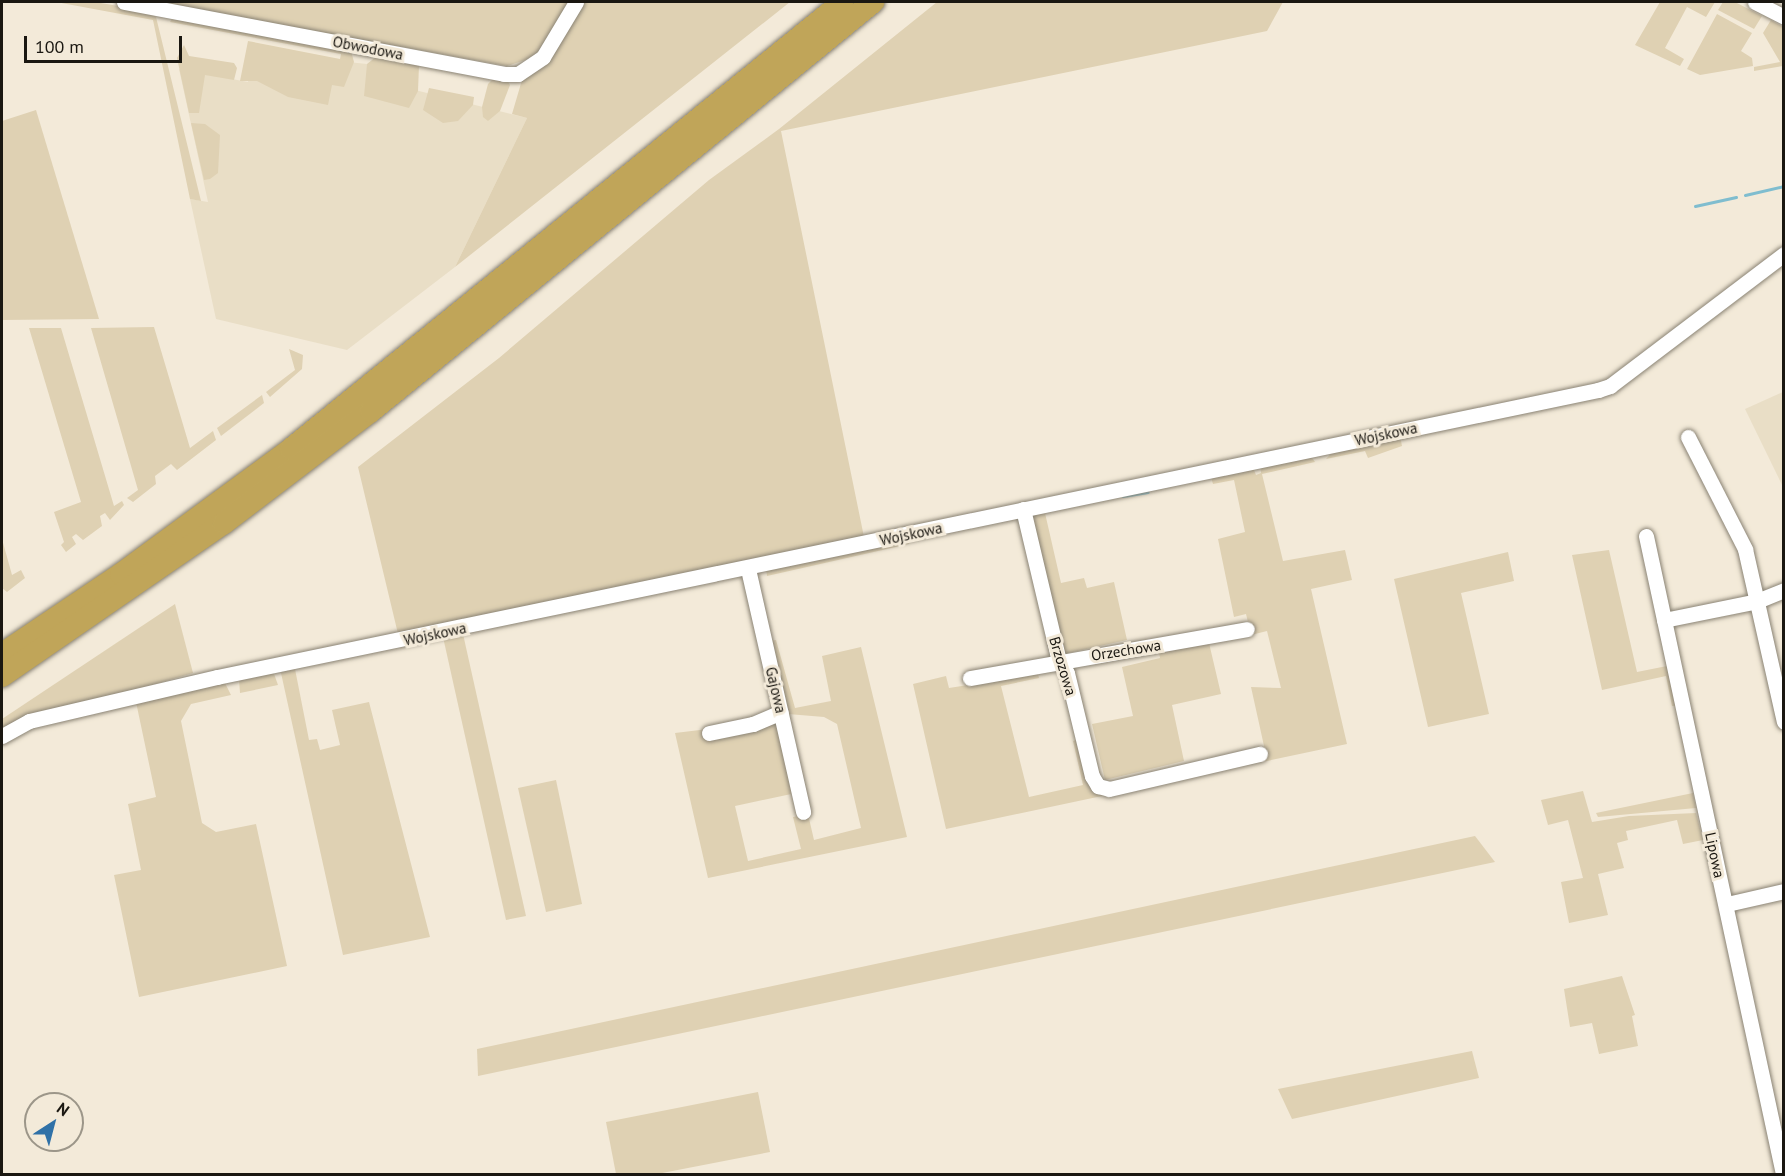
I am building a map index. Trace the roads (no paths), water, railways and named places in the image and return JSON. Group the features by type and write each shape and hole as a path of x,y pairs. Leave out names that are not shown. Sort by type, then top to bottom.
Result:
{"highway":[{"path":"2,654 140,560 316,430 843,2"},
{"path":"2,676 206,536 371,411 873,2"}],"street":[{"name":"Obwodowa","path":"124,2 518,74 551,48 576,2"},
{"path":"1755,2 1784,17"},
{"name":"Wojskowa","path":"2,736 29,721 118,699 1604,389 1784,254"},
{"path":"1688,436 1742,542 1780,695 1784,722"},
{"name":"Brzozowa","path":"1023,509 1059,661 1068,673 1092,776 1098,786 1109,789 1260,754"},
{"name":"Lipowa","path":"1646,536 1783,1174"},
{"name":"Gajowa","path":"748,569 803,812"},
{"path":"1664,620 1757,601 1784,590"},
{"name":"Orzechowa","path":"970,678 1038,668 1059,661 1247,629"},
{"path":"709,733 753,724 781,712"},
{"path":"1726,904 1784,891"}],"waterway":[{"path":"1745,195 1784,186"},
{"path":"1695,206 1736,197"},
{"path":"1123,496 1148,492"}]}
